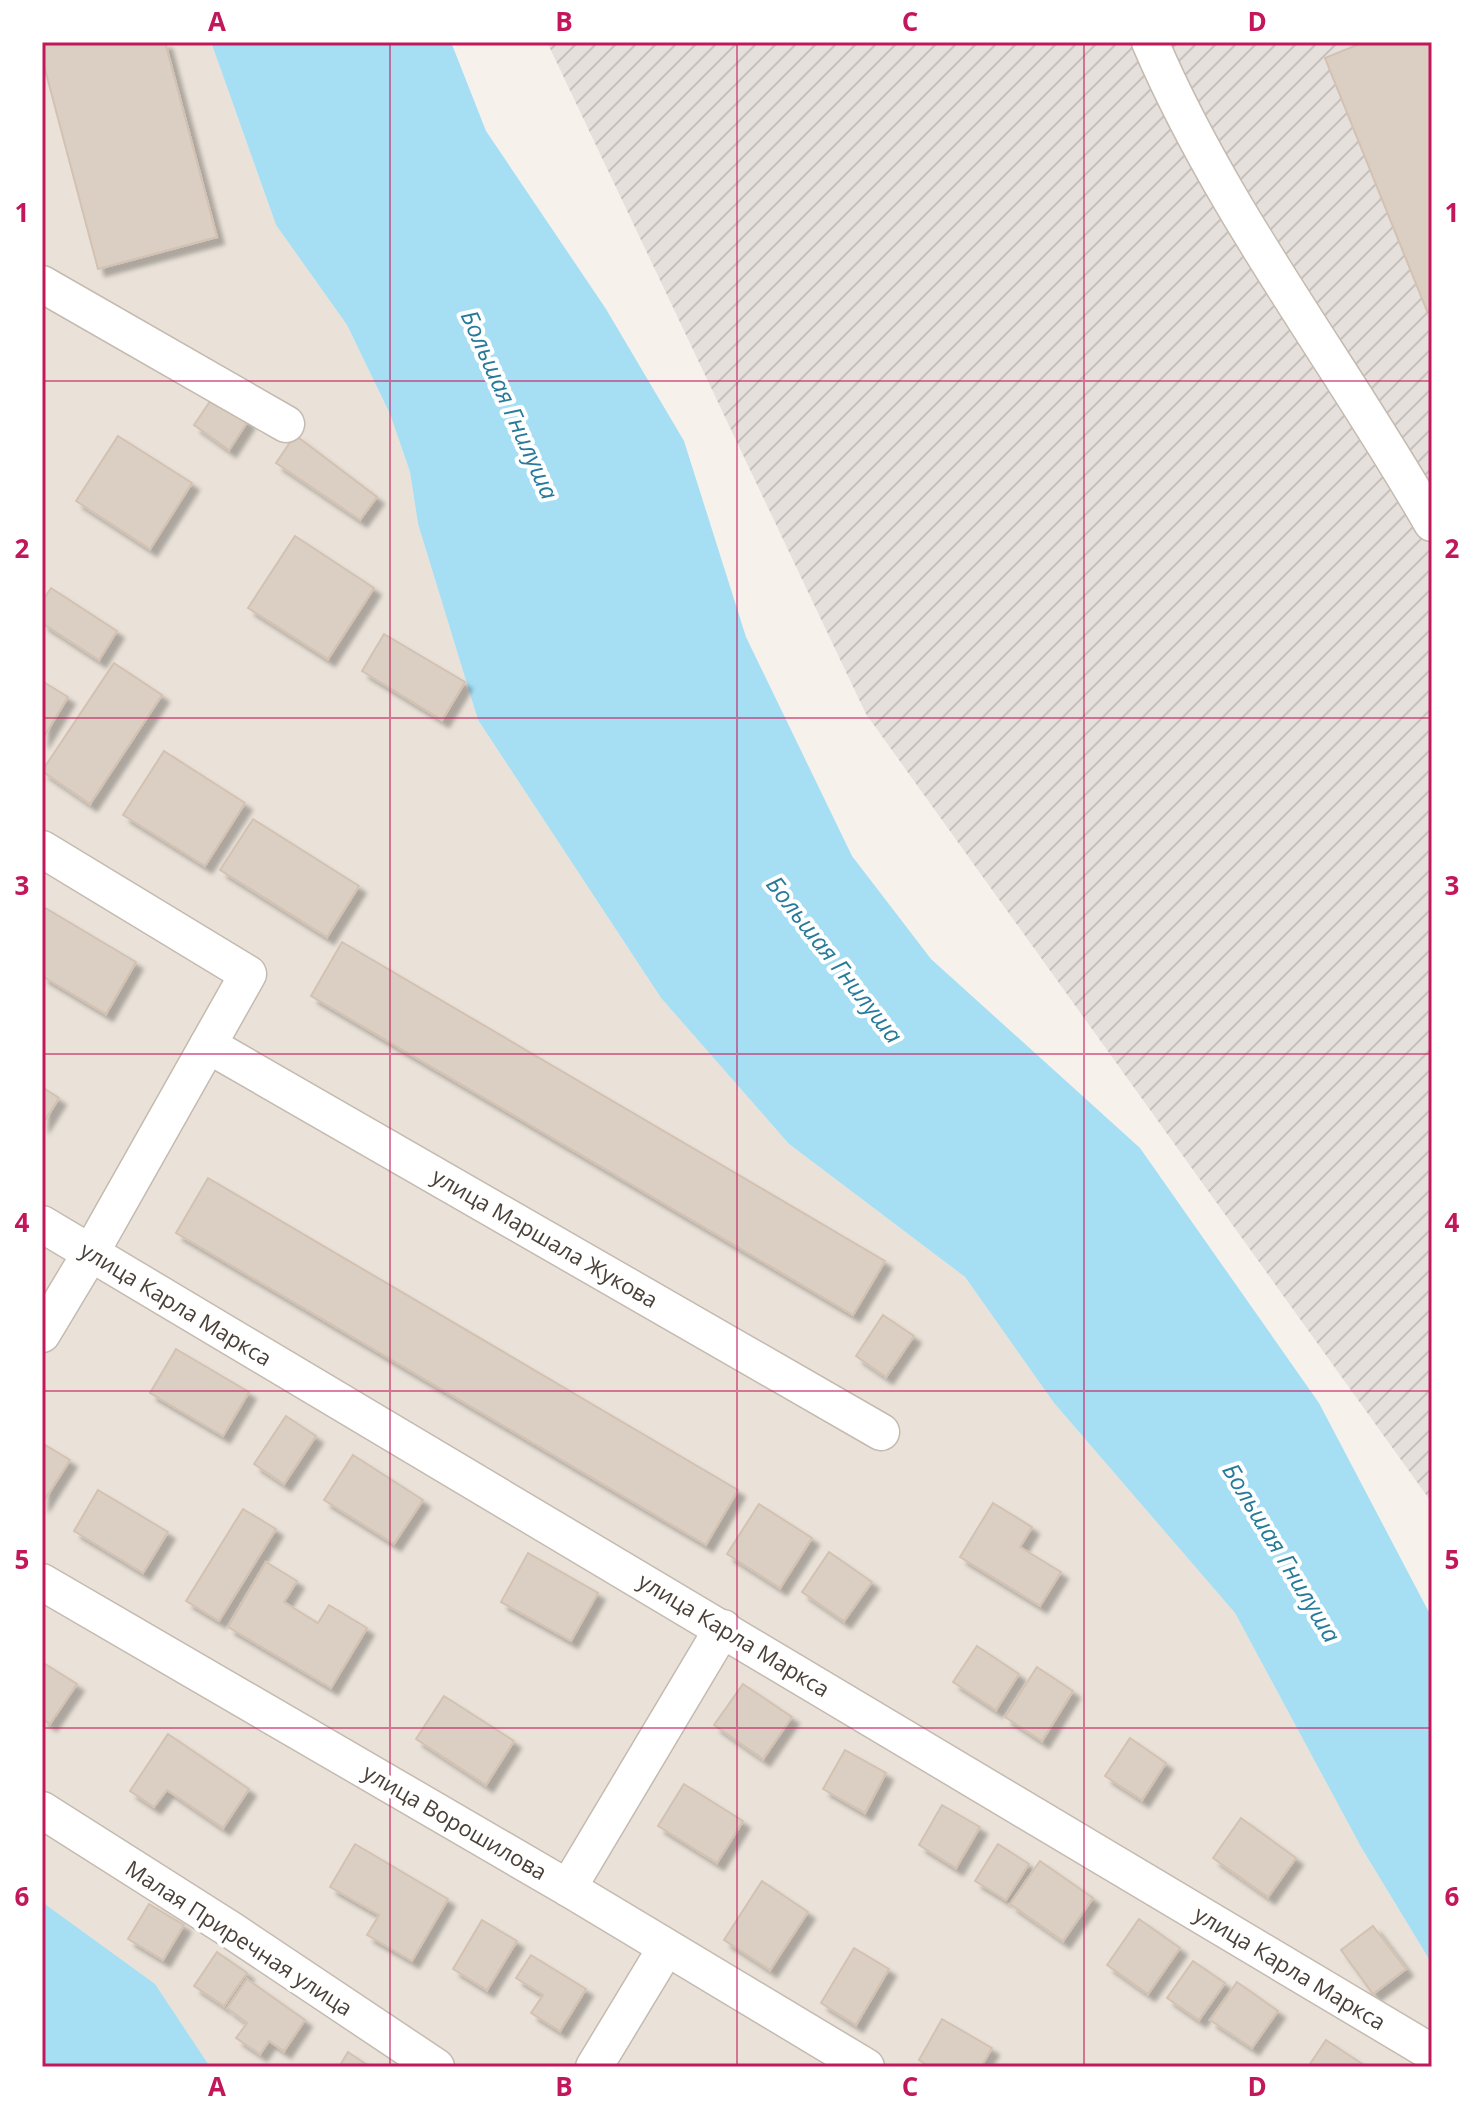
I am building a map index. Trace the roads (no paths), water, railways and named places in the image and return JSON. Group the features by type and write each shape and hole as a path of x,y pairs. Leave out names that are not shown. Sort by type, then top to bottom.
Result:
{"street":[{"path":"1150,42 1170,88 1254,239 1390,449 1432,523"},
{"path":"42,284 286,424"},
{"path":"42,849 248,974 42,1334"},
{"name":"улица Маршала Жукова","path":"208,1045 881,1432"},
{"name":"улица Карла Маркса","path":"42,1224 1424,2048"},
{"name":"улица Ворошилова","path":"42,1582 568,1888 866,2067"},
{"path":"568,1888 723,1628"},
{"name":"Малая Приречная улица","path":"42,1810 231,1930 436,2067"},
{"path":"594,2067 666,1948"}],"water":[{"name":"Большая Гнилуша","path":"211,42 451,42 486,131 606,309 684,441 746,637 852,856 931,959 1140,1148 1319,1403 1432,1618 1432,1964 1361,1847 1235,1613 1054,1403 965,1277 789,1144 661,998 478,720 418,524 410,472 390,414 347,325 276,225"},
{"path":"42,1902 155,1984 210,2067 42,2067"}]}
